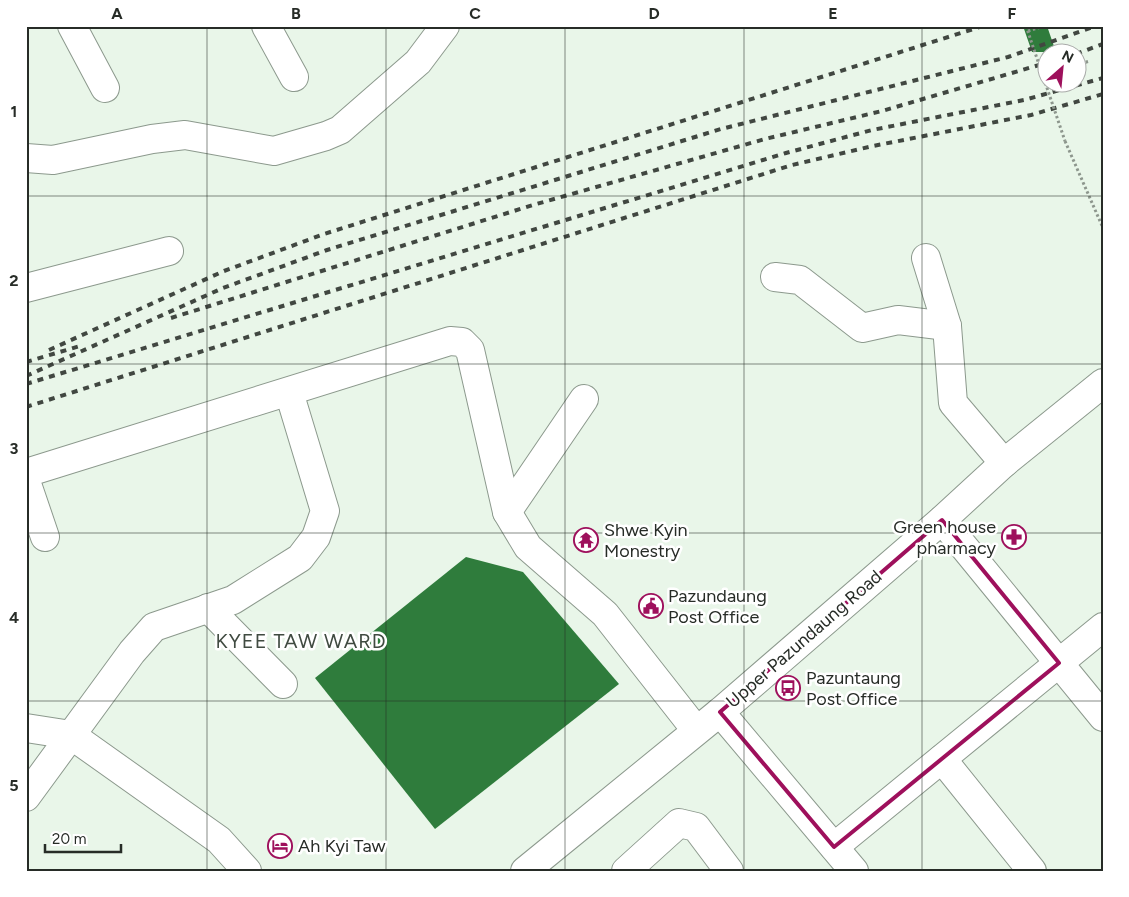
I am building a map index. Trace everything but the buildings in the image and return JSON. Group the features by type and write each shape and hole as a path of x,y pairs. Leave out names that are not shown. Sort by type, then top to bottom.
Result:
{"street":[{"path":"72,26 104,88"},
{"path":"266,26 294,77"},
{"path":"26,158 53,160 152,139 185,135 274,151 326,136 340,130 418,62 445,26"},
{"path":"26,288 170,251"},
{"path":"926,258 947,326 953,404 1004,463"},
{"path":"775,277 800,280 862,328 898,320 947,326"},
{"path":"26,473 450,341 462,342 470,350 507,512 528,548 604,614 696,730"},
{"name":"Upper Pazundaung Road","path":"525,871 720,712 942,520 1004,463 1103,383"},
{"path":"26,797 132,652 154,628 233,600 300,558 316,537 325,511 290,392"},
{"path":"507,512 584,399"},
{"path":"26,481 45,537"},
{"path":"942,520 1103,717"},
{"path":"208,608 283,684"},
{"path":"834,847 1103,627"},
{"path":"720,712 854,871"},
{"path":"26,728 71,735 218,840 247,871"},
{"path":"942,759 1032,871"},
{"path":"626,871 679,824 696,827 729,871"}],"path":[{"path":"1026,26 1036,52"},
{"path":"1028,32 1044,26"},
{"path":"1086,62 1090,61"},
{"path":"1050,92 1065,141 1103,228"}],"highlighted area":[{"path":"942,520 1059,663 834,847 720,712"}],"railway":[{"path":"49,350 224,271 324,234 983,26"},
{"path":"26,376 223,288 327,250 721,129 1008,57 1096,26"},
{"path":"1086,50 1103,44"},
{"path":"171,318 533,205 765,139 882,111 1036,66"},
{"path":"26,384 786,153 872,130 1024,100 1103,78"},
{"path":"26,407 792,165 873,146 1031,115 1103,94"},
{"path":"26,362 80,346"}],"place":[{"name":"Green house pharmacy","path":"1014,537"},
{"name":"Shwe Kyin Monestry","path":"586,540"},
{"name":"Pazundaung Post Office","path":"651,606"},
{"name":"Pazuntaung Post Office","path":"788,688"},
{"name":"Ah Kyi Taw","path":"280,846"}],"district":[{"name":"KYEE TAW WARD","path":"301,641"}]}
